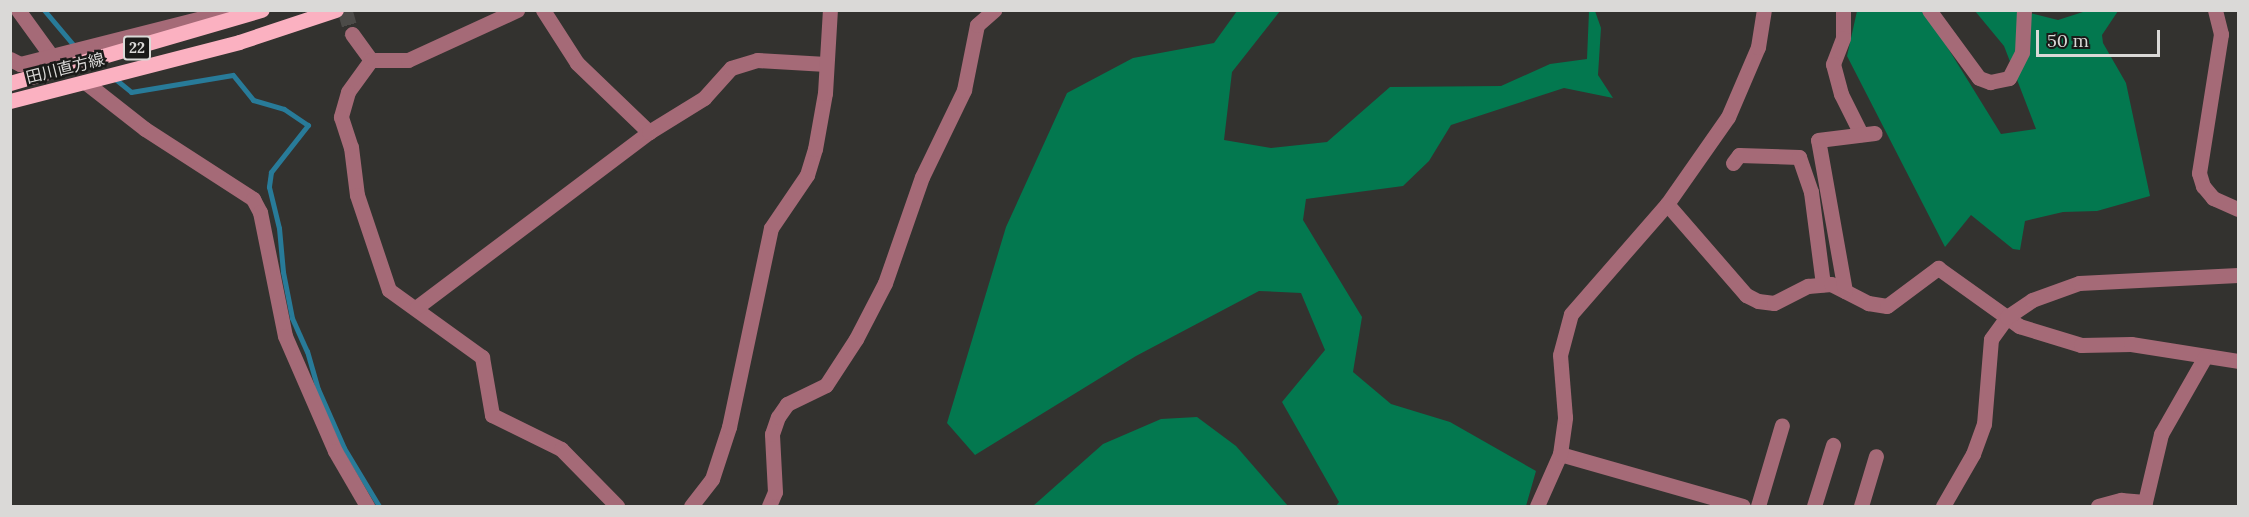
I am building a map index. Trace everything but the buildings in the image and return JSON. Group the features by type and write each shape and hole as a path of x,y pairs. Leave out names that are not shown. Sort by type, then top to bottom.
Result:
{"main road":[{"name":"田川直方線","path":"10,83 262,10"},
{"name":"田川直方線","path":"10,100 238,42 336,10"}],"street":[{"path":"18,10 52,57"},
{"path":"371,60 408,60 517,10"},
{"path":"691,507 712,479 729,428 771,228 807,175 815,149 823,111 830,10"},
{"path":"769,507 775,492 772,434 778,417 788,404 826,385 856,339 885,283 922,177 964,90 977,25 994,10"},
{"path":"1537,507 1560,454 1565,417 1560,355 1571,314 1667,204 1728,117 1758,47 1764,10"},
{"path":"1843,10 1843,38 1833,63 1841,94 1868,133 1818,140 1845,291"},
{"path":"1929,10 1979,78 1990,82 2009,78 2022,52 2024,10"},
{"path":"2215,10 2221,34 2199,173 2203,186 2213,198 2238,209"},
{"path":"10,59 20,64 232,11"},
{"path":"544,12 577,63 649,132"},
{"path":"352,34 371,60"},
{"path":"371,60 348,92 341,117 351,147 357,195 389,290 417,307 482,357 492,415 561,449 616,507"},
{"path":"417,307 649,132 704,98 731,68 743,62 826,64"},
{"path":"85,82 145,129 253,199 260,212 285,336 334,451 367,507"},
{"path":"1733,163 1739,155 1799,157 1811,192 1823,284"},
{"path":"1667,204 1746,295 1774,303 1808,286 1831,284 1868,303 1887,306 1938,268 2019,326 2081,345 2131,344 2238,361"},
{"path":"1943,507 1973,454 1984,424 1991,339 2007,317 2032,300 2079,283 2238,275"},
{"path":"2098,507 2121,500 2145,504 2161,434 2205,357"},
{"path":"1758,507 1782,425"},
{"path":"1814,507 1833,445"},
{"path":"1560,454 1743,507"},
{"path":"1862,507 1876,456"}],"green space":[{"path":"1237,11 1280,11 1232,72 1224,140 1271,148 1327,142 1390,87 1501,86 1550,64 1587,59 1589,11 1595,11 1601,28 1598,75 1613,98 1564,88 1451,125 1429,161 1403,186 1306,199 1303,220 1362,317 1353,372 1391,404 1450,422 1536,471 1526,506 1336,506 1339,502 1282,402 1325,350 1301,293 1259,291 1136,356 975,455 947,423 1006,227 1067,93 1133,58 1214,43"},
{"path":"1857,11 1925,11 2001,134 2036,129 2004,46 1975,11 2022,11 2058,20 2086,11 2118,11 2102,35 2103,43 2126,83 2150,196 2097,211 2063,212 2025,221 2020,250 2013,249 1971,215 1945,247 1847,56"},
{"path":"1197,417 1236,446 1288,506 1033,506 1103,444 1161,419"}],"waterway":[{"path":"44,10 76,48"},
{"path":"114,78 131,92 233,75 253,100 284,109 308,125 271,172 269,187 279,228 283,272 292,318 307,351 318,389 344,448 379,506"}],"tunnel":[{"path":"345,10 352,34"}]}
